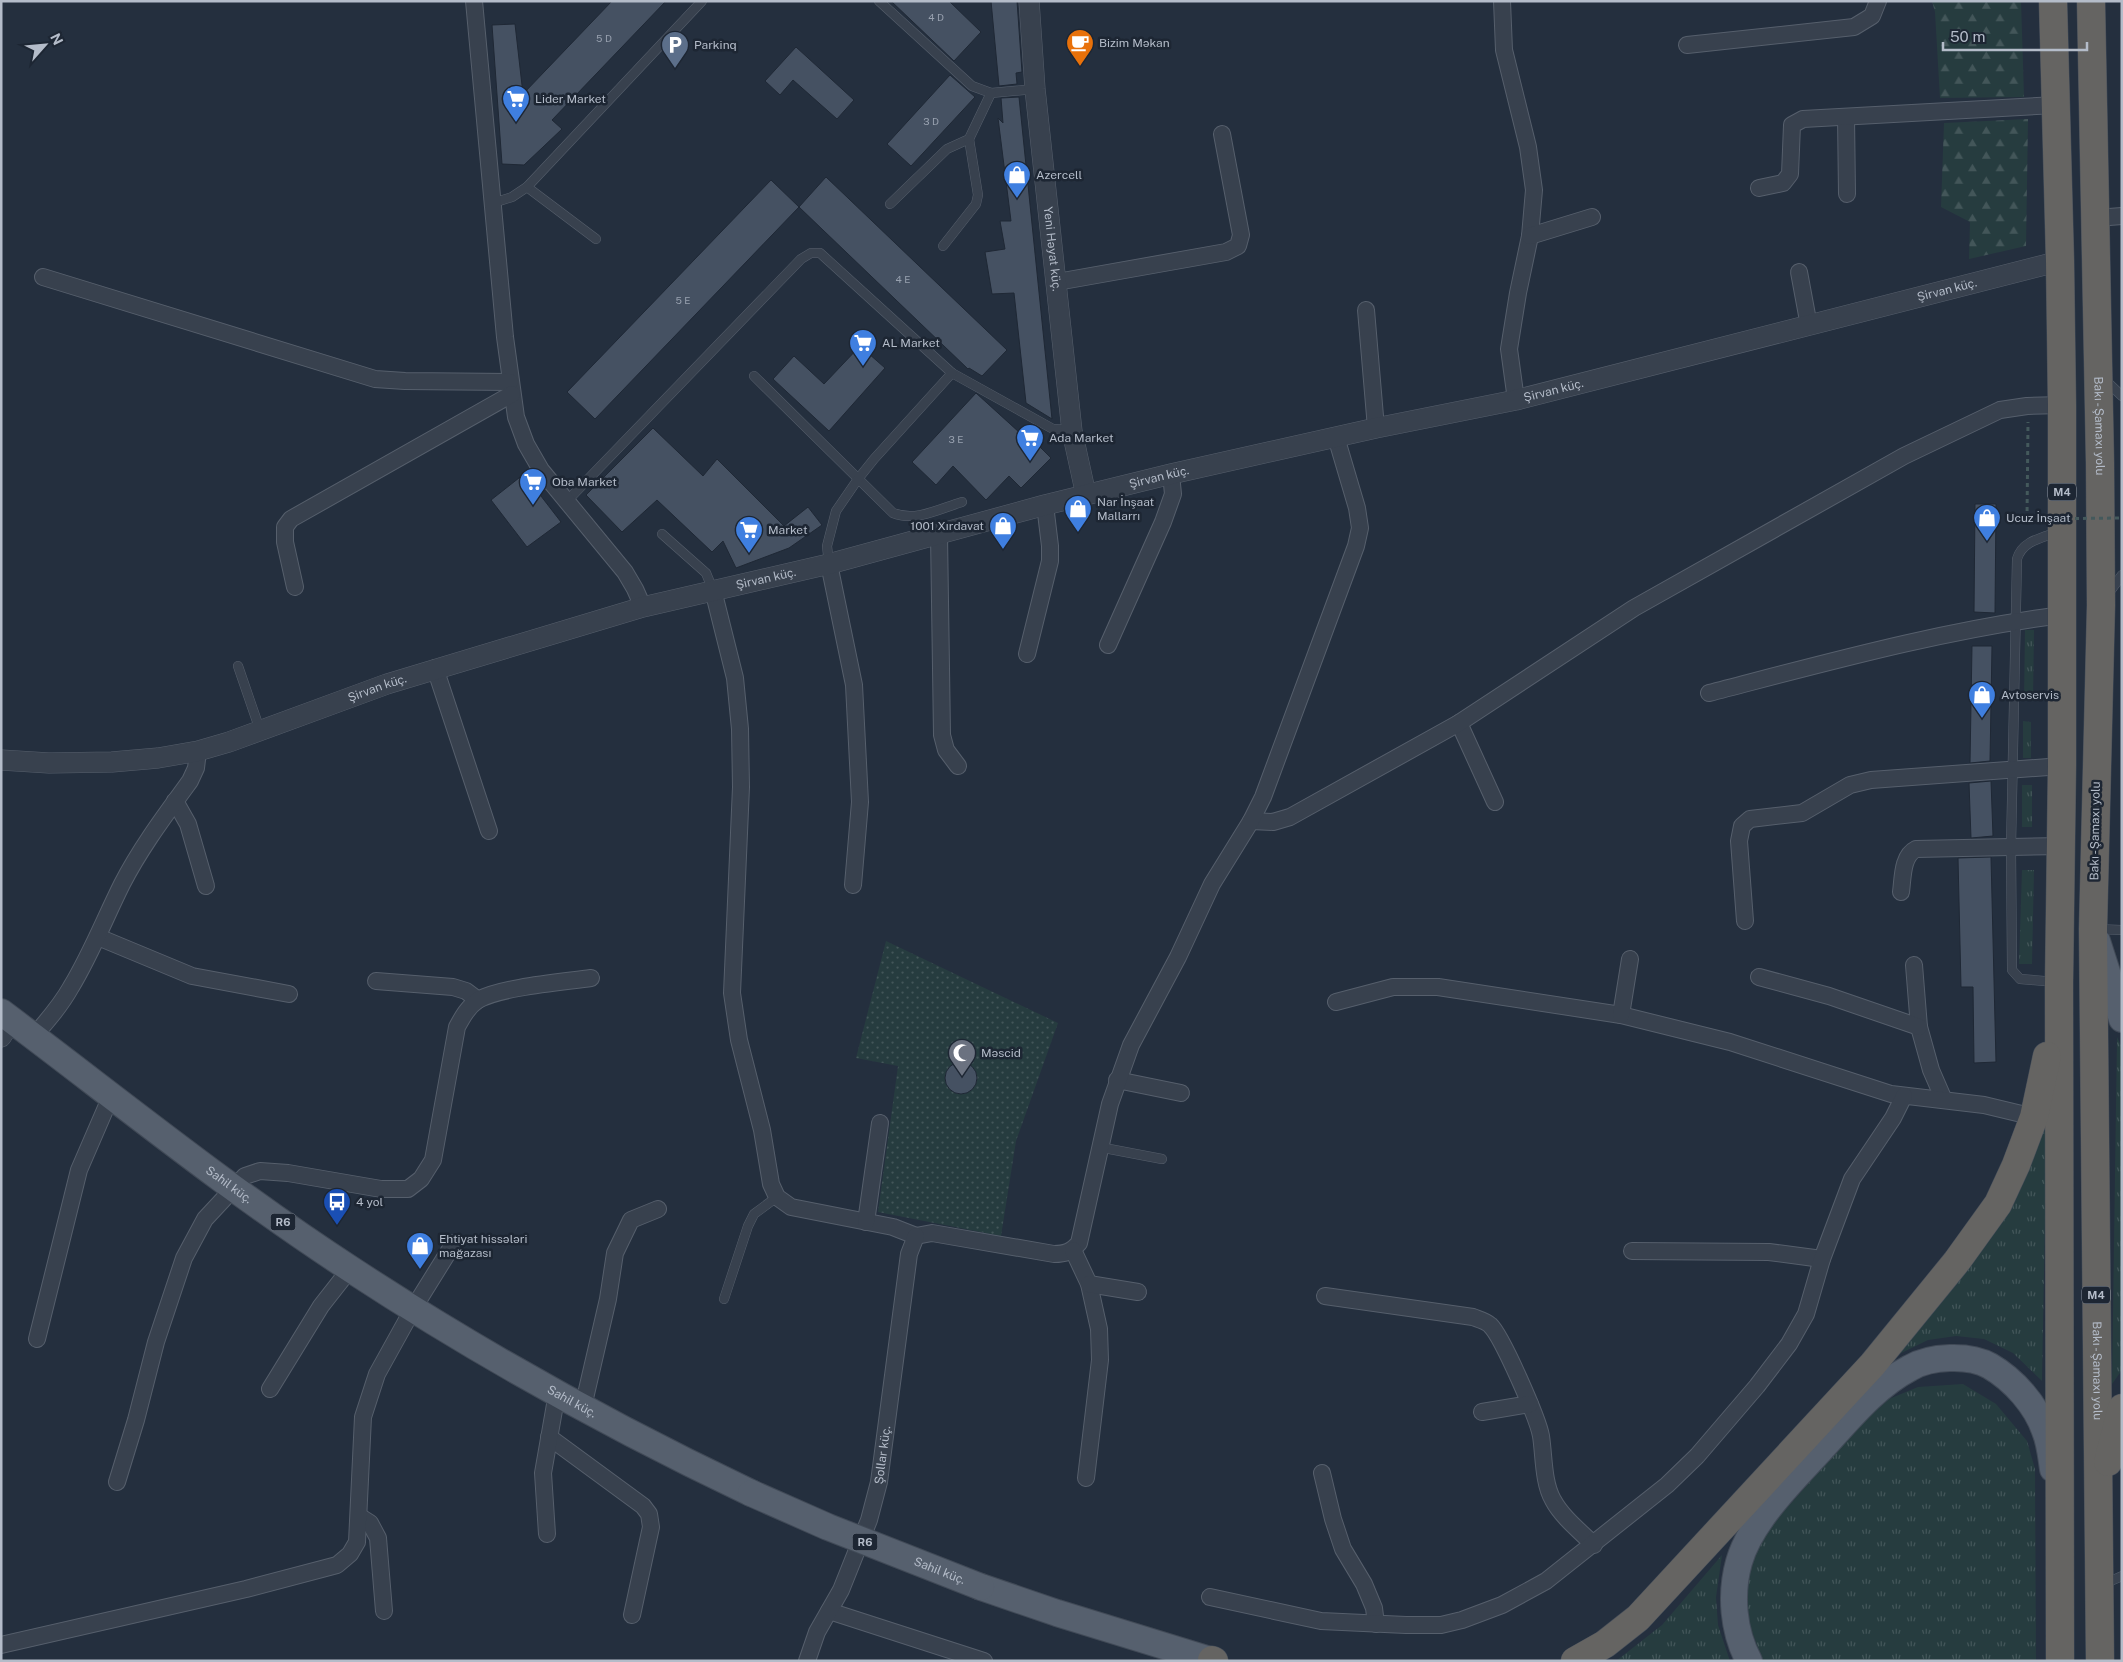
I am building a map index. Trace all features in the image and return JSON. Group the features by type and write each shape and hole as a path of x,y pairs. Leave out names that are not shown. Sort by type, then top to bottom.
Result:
{"highway":[{"name":"M4","path":"2053,1 2062,405 2060,1661"},
{"name":"Bakı - Şamaxı yolu","path":"2091,1 2109,217 2100,376 2101,605 2093,929 2098,1500 2111,1580 2100,1661"},
{"path":"1575,1661 1606,1644 1638,1618 1873,1364 1957,1261 1998,1204 2016,1165 2034,1117 2060,983"},
{"path":"2098,1500 2122,1408"}],"main road":[{"path":"2093,929 2122,1019"},
{"name":"Sahil küç.","path":"5,1023 34,1036 110,1096 350,1269 413,1309 557,1393 671,1454 751,1494 828,1527 982,1587 1057,1613 1213,1661"},
{"path":"1750,1661 1744,1651 1736,1624 1733,1597 1739,1561 1755,1528 1780,1493 1877,1390 1912,1366 1934,1360 1959,1357 1989,1365 2010,1381 2030,1402 2045,1431 2059,1508"}],"street":[{"path":"474,1 511,388 516,417 526,444 541,470 625,572 635,588 643,607"},
{"name":"Yeni Həyat küç.","path":"1029,1 1035,89 1072,430 1086,495"},
{"path":"1502,1 1504,50 1528,147 1534,190 1530,236 1509,349 1516,400"},
{"path":"1687,45 1854,27 1872,16 1878,1"},
{"path":"1759,188 1783,182 1790,174 1792,125 1803,119 2056,105"},
{"path":"1846,117 1848,194"},
{"path":"1057,282 1226,252 1238,246 1242,236 1222,134"},
{"path":"1530,236 1592,217"},
{"name":"Şirvan küç.","path":"1,760 49,763 112,762 158,758 198,751 435,668 643,607 829,564 1086,495 1172,474 1376,428 1516,400 2060,260"},
{"path":"1799,272 1808,326"},
{"path":"43,277 375,378 511,388"},
{"path":"1366,310 1376,428"},
{"path":"296,587 285,542 285,527 292,520 511,388"},
{"path":"1251,821 1273,822 1290,817 1459,723 1634,608 1896,460 2000,410 2027,406 2062,405"},
{"path":"713,590 734,678 740,729 741,787 732,993 739,1040 762,1130 771,1184 777,1197 791,1207 806,1212 893,1227 916,1236 932,1233 1054,1254 1065,1254 1073,1250 1079,1243 1099,1148 1117,1080 1131,1045 1178,957 1212,884 1251,821 1263,797 1356,546 1360,528 1357,508 1336,437"},
{"path":"1108,646 1163,522 1173,494 1172,474"},
{"path":"1028,654 1050,561 1045,506"},
{"path":"939,535 942,735 946,750 958,766"},
{"path":"829,564 854,685 860,802 853,885"},
{"path":"1709,692 1878,650 2016,621 2062,616"},
{"path":"435,668 488,832"},
{"path":"1459,723 1495,802"},
{"path":"34,1036 66,994 98,937 132,867 190,781 196,768 198,751"},
{"path":"1745,921 1738,841 1742,826 1750,819 1802,813 1850,785 1871,780 2012,768 2062,766"},
{"path":"175,801 188,824 206,886"},
{"path":"1901,892 1905,862 1910,852 1916,849 2062,846"},
{"path":"98,937 192,976 289,994"},
{"path":"1621,1015 1630,959"},
{"path":"1914,965 1919,1027 1931,1070 1944,1100"},
{"path":"1758,977 1829,996 1919,1027"},
{"path":"117,1482 136,1420 156,1342 184,1258 205,1219 234,1187 245,1176 260,1171 288,1173 381,1188 408,1189 422,1179 433,1160 457,1027 466,1011 478,1000 496,993 591,978"},
{"path":"376,981 453,987 466,991 478,1000"},
{"path":"1336,1002 1393,987 1438,988 1621,1015 1730,1042 1904,1096 1984,1105 2034,1117"},
{"path":"1117,1080 1181,1093"},
{"path":"37,1339 79,1170 110,1096"},
{"path":"1210,1597 1321,1621 1440,1625 1462,1620 1522,1596 1546,1582 1668,1485 1697,1456 1758,1386 1789,1344 1806,1314 1822,1259 1852,1179 1893,1118 1904,1096"},
{"path":"866,1222 880,1123"},
{"path":"583,1407 608,1299 615,1253 631,1220 658,1209"},
{"name":"Şollar küç.","path":"807,1661 817,1632 841,1590 869,1520 879,1482 908,1254 916,1236"},
{"path":"1,1645 246,1589 337,1565 350,1554 357,1542 363,1416 378,1374 413,1309 454,1243"},
{"path":"1073,1250 1089,1284 1099,1329 1100,1360 1086,1478"},
{"path":"1632,1251 1769,1252 1822,1259"},
{"path":"270,1389 321,1306 350,1269"},
{"path":"1089,1284 1138,1292"},
{"path":"1325,1296 1473,1317 1489,1324 1498,1336 1530,1404 1541,1434 1545,1470 1552,1499 1564,1515 1594,1545"},
{"path":"547,1534 543,1473 557,1393"},
{"path":"1482,1412 1530,1404"},
{"path":"549,1437 642,1506 648,1514 651,1527 632,1616"},
{"path":"1322,1473 1333,1519 1344,1549 1364,1584 1374,1608 1376,1624"},
{"path":"359,1516 370,1523 378,1538 384,1611"},
{"path":"829,1611 984,1661"}],"lane":[{"path":"493,203 512,197 526,187 702,1"},
{"path":"879,1 972,86 991,93 1035,89"},
{"path":"943,246 976,204 978,195 969,139 991,93"},
{"path":"890,204 947,149 969,139"},
{"path":"526,187 596,240"},
{"path":"566,502 801,259 812,253 820,253 952,373 1053,429 1072,430"},
{"path":"829,564 826,546 836,511 858,478 952,373"},
{"path":"754,376 893,513 904,517 918,516 962,502"},
{"path":"2100,376 2122,396"},
{"path":"2060,983 2020,979 2012,970 2011,847 2017,559 2020,550 2026,544 2062,530"},
{"path":"662,534 706,573 713,590"},
{"path":"2101,605 2120,581"},
{"path":"238,666 260,730"},
{"path":"2093,929 2122,930"},
{"path":"1099,1148 1162,1159"},
{"path":"724,1299 748,1226 754,1214 777,1197"}],"path":[{"path":"2027,406 2027,519 2122,518"}],"green space":[{"path":"1932,1 2021,1 2024,97 1940,98 1935,12"},
{"path":"2028,119 2026,246 1969,259 1970,222 1941,207 1944,123"},
{"path":"2025,630 2034,630 2033,701 2024,701"},
{"path":"2023,721 2031,722 2031,758 2023,758"},
{"path":"2022,785 2032,785 2032,827 2022,827"},
{"path":"2022,870 2034,870 2032,964 2019,964"},
{"path":"886,941 1058,1023 1016,1141 1001,1236 878,1212 898,1066 856,1058"},
{"path":"2117,1037 2122,1048 2122,1370 2112,1384"},
{"path":"2047,1111 2042,1381 2013,1353 1984,1339 1956,1336 1928,1340 1891,1358"},
{"path":"1963,1384 1996,1404 2027,1441 2035,1469 2036,1661 1763,1661 1748,1621 1746,1577 1764,1534 1859,1426 1889,1399 1918,1387"},
{"path":"1722,1555 1716,1597 1718,1625 1730,1661 1616,1661 1662,1625"}],"building":[{"path":"612,1 666,1 552,120 562,129 524,165 502,164 492,25 515,24 523,94"},
{"path":"891,1 949,1 981,32 954,61"},
{"path":"991,1 1017,1 1022,72 1016,73 1017,84 999,86"},
{"path":"796,47 854,100 837,119 793,80 780,95 765,81"},
{"path":"950,75 975,97 911,166 887,144"},
{"path":"1019,97 1052,419 1026,403 1014,293 992,294 985,252 1005,249 1000,221 1011,221 998,118 1003,123 1001,98"},
{"path":"826,177 1007,350 982,376 968,369 799,207"},
{"path":"771,180 799,207 595,419 567,392"},
{"path":"860,346 885,368 829,431 773,379 794,356 824,384"},
{"path":"976,393 1031,443 1030,437 1051,458 1021,488 1009,476 986,500 953,466 936,485 912,462"},
{"path":"653,428 703,476 717,459 784,526 808,507 822,525 789,548 736,568 723,541 712,552 657,500 622,532 586,495"},
{"path":"524,474 561,522 527,547 491,500"},
{"path":"1975,504 1996,504 1995,613 1974,612"},
{"path":"1972,646 1992,646 1990,761 1970,763"},
{"path":"1991,781 1993,836 1971,838 1969,783"},
{"path":"1991,857 1996,1062 1974,1063 1973,987 1961,987 1958,858"},
{"path":"961,1062 967,1063 972,1067 976,1072 976,1084 972,1089 967,1093 961,1094 955,1093 950,1089 946,1084 945,1078 946,1072 950,1067 955,1063"}],"place":[{"name":"Bizim Məkan","path":"1080,67"},
{"name":"Parkinq","path":"675,69"},
{"name":"Lider Market","path":"516,123"},
{"name":"Azercell","path":"1017,199"},
{"name":"AL Market","path":"863,367"},
{"name":"Ada Market","path":"1030,462"},
{"name":"Oba Market","path":"533,506"},
{"name":"Nar İnşaat Mallarrı","path":"1078,533"},
{"name":"Ucuz İnşaat","path":"1987,542"},
{"name":"1001 Xırdavat","path":"1003,550"},
{"name":"Market","path":"749,554"},
{"name":"Avtoservis","path":"1982,719"},
{"name":"Məscid","path":"962,1077"},
{"name":"4 yol","path":"337,1226"},
{"name":"Ehtiyat hissələri mağazası","path":"420,1270"}]}
